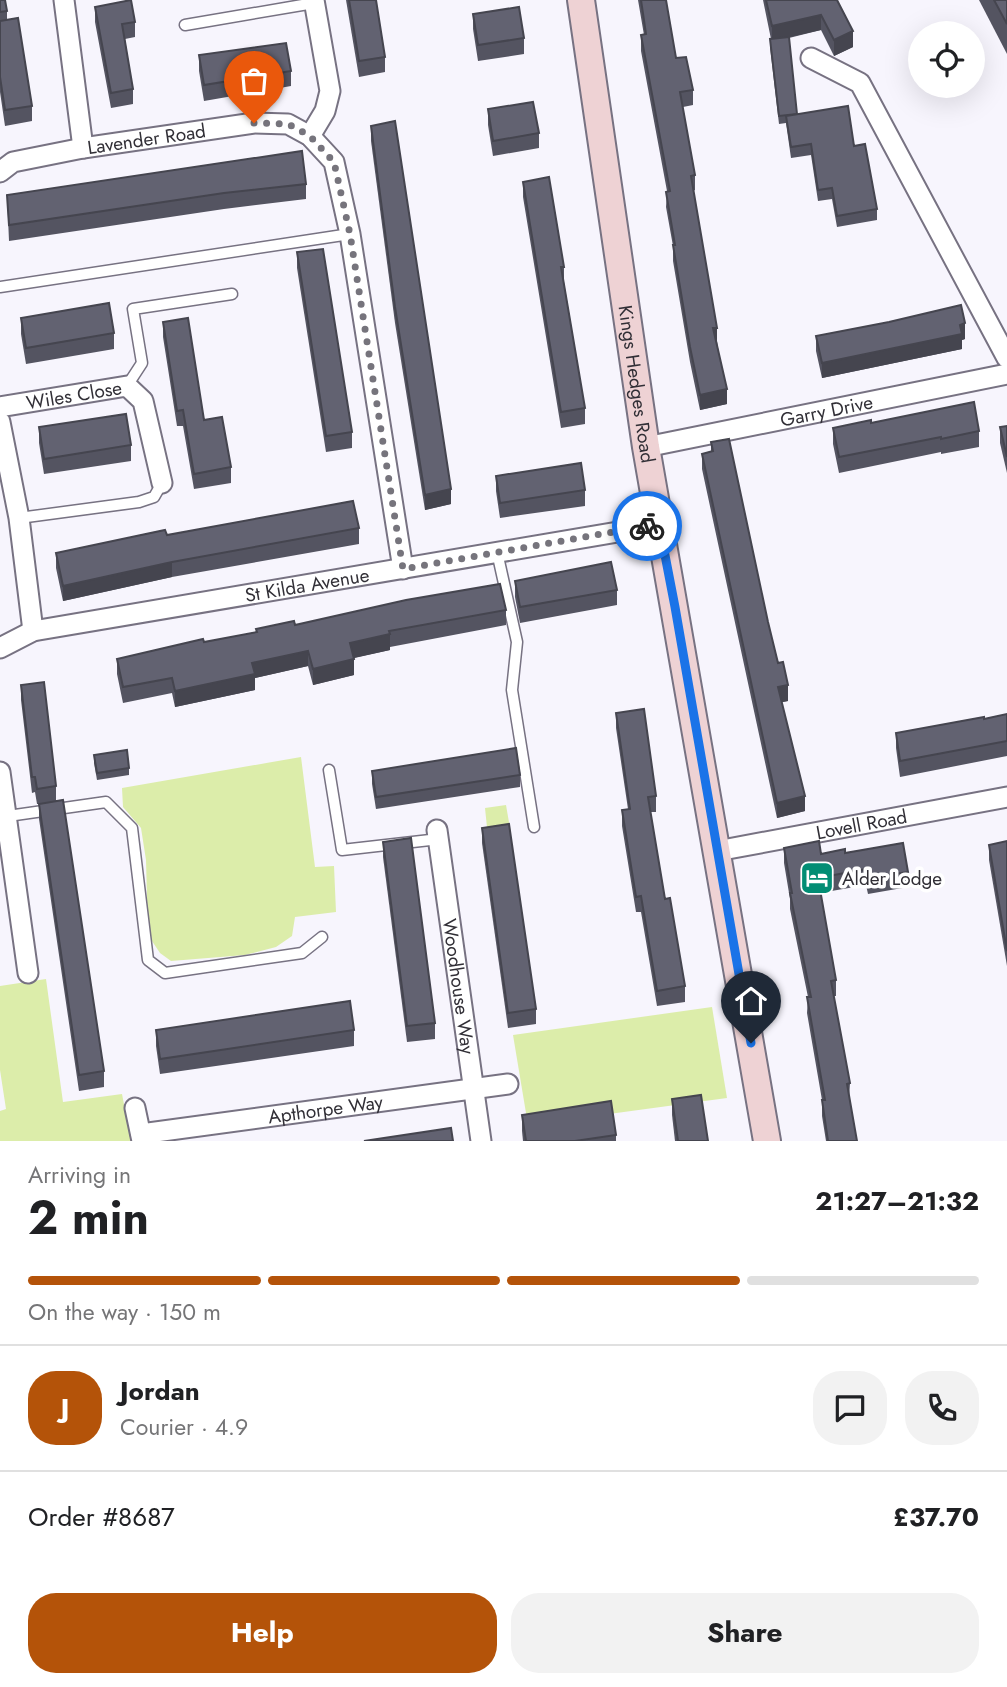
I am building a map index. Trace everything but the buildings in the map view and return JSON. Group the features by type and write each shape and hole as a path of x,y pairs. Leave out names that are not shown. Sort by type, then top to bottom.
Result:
{"street":[{"path":"64,0 83,148"},
{"name":"Kings Hedges Road","path":"581,0 646,447 767,1141"},
{"path":"310,136 325,111 330,90 314,2"},
{"path":"811,58 860,83 1007,358"},
{"name":"Lavender Road","path":"0,173 13,162 83,148 254,123 288,124 310,136 334,162 350,234 403,569"},
{"name":"Garry Drive","path":"646,447 1007,374"},
{"name":"Wiles Close","path":"0,407 127,386 143,401 162,483"},
{"path":"0,422 19,518 33,631"},
{"name":"St Kilda Avenue","path":"0,648 33,631 659,524"},
{"path":"0,772 28,973"},
{"name":"Lovell Road","path":"717,851 1007,797"},
{"name":"Woodhouse Way","path":"438,835 481,1141"},
{"name":"Apthorpe Way","path":"135,1108 141,1137 508,1084"}],"lane":[{"path":"185,25 314,2"},
{"path":"0,287 350,234"},
{"path":"127,386 142,363 133,309 232,294"},
{"path":"19,518 138,502 155,497 162,483"},
{"path":"497,552 517,642 512,690 534,827"},
{"path":"329,770 342,850 438,835"},
{"path":"8,816 106,802 132,828 148,960 165,973 302,953 322,937"}],"green space":[{"path":"301,757 315,867 334,866 336,912 295,917 292,936 276,947 245,955 171,961 160,953 148,935 146,860 141,828 123,807 122,788"},
{"path":"506,805 511,834 488,837 485,808"},
{"path":"46,979 63,1102 122,1094 131,1141 0,1141 0,1111 6,1109 0,1070 0,986"},
{"path":"712,1007 727,1098 528,1125 513,1035"}],"way so far":[{"path":"254,123 288,124 310,136 334,162 350,234 403,569 647,526"}],"place":[{"name":"Alder Lodge","path":"817,878"}],"route":[{"path":"647,526 659,524 751,1043"}]}
